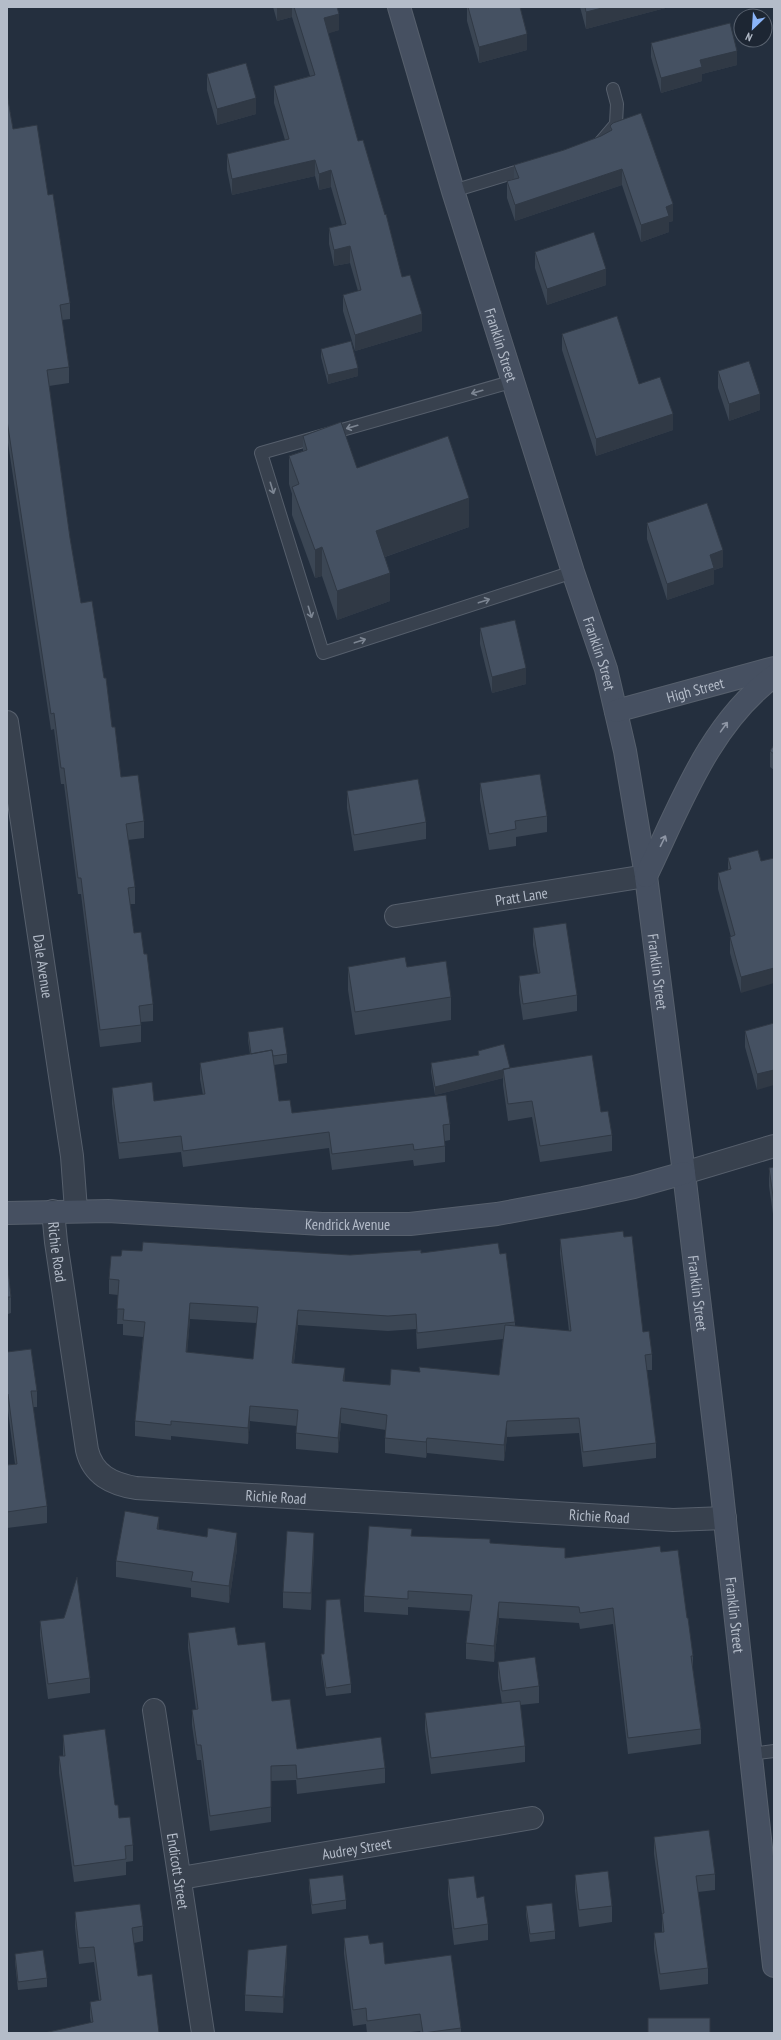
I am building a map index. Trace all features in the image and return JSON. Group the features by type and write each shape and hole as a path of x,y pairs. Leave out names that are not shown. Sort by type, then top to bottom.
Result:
{"main road":[{"name":"Franklin Street","path":"400,7 453,191 573,572 606,669 632,792 646,876 684,1173 725,1518 774,1966"},
{"name":"High Street","path":"616,711 774,668"},
{"path":"646,876 716,738 741,706 757,689 774,676"},
{"name":"Kendrick Avenue","path":"7,1213 76,1210 322,1224 410,1224 497,1214 583,1198 634,1187 684,1173"}],"street":[{"name":"Dale Avenue","path":"7,722 72,1156 76,1210"},
{"name":"Pratt Lane","path":"396,916 646,876"},
{"path":"684,1173 774,1146"},
{"name":"Richie Road","path":"53,1210 56,1242 87,1450 90,1460 96,1469 112,1482 136,1488 665,1519 694,1520 725,1518"},
{"name":"Endicott Street","path":"154,1710 181,1878 203,2033"},
{"name":"Audrey Street","path":"181,1878 532,1818"}],"lane":[{"path":"591,148 598,145 616,124 617,104 613,89"},
{"path":"453,191 542,164"},
{"path":"514,381 261,453 323,653 573,572"},
{"path":"751,1754 774,1751"}],"building":[{"path":"294,7 337,7 339,14 324,18 358,141 363,140 385,215 386,214 402,277 410,275 422,314 355,335 343,295 361,290 350,246 334,250 329,228 346,224 331,170 319,174 315,160 232,179 227,154 289,139 274,86 315,75"},
{"path":"468,7 520,7 527,34 479,47"},
{"path":"585,7 606,7 586,12"},
{"path":"730,23 733,35 733,48 736,48 737,51 700,60 702,67 661,78 651,43"},
{"path":"246,63 256,98 217,109 207,74"},
{"path":"7,94 13,129 37,125 48,195 53,194 70,303 60,305 69,367 47,370 70,538 81,603 92,601 104,678 106,678 112,727 115,727 121,777 138,775 144,821 126,824 135,887 128,888 134,933 141,932 144,954 147,954 153,1004 139,1006 141,1025 100,1030 81,878 78,878 64,768 61,768 54,713 51,714 7,420"},
{"path":"641,113 673,204 666,207 669,216 641,225 622,169 515,205 507,181 519,178 514,165 564,150 601,136 612,130 610,126 613,123"},
{"path":"594,232 606,269 547,289 535,252"},
{"path":"617,316 639,384 660,377 673,414 596,439 562,334"},
{"path":"351,341 358,368 328,375 321,349"},
{"path":"749,361 760,394 729,404 718,371"},
{"path":"341,422 357,468 448,436 469,498 376,531 390,573 337,591 322,547 315,550 292,487 299,484 289,456 307,450 303,436"},
{"path":"707,503 723,550 710,555 714,568 667,584 647,523"},
{"path":"515,620 526,668 492,677 480,628"},
{"path":"774,745 774,754 770,751"},
{"path":"540,774 547,816 515,821 516,829 489,834 480,783"},
{"path":"418,779 426,822 354,835 347,791"},
{"path":"758,850 761,861 774,858 774,968 741,977 730,937 735,935 718,873 731,869 728,858"},
{"path":"566,923 577,995 523,1004 519,976 540,973 533,928"},
{"path":"405,957 407,967 446,961 451,997 355,1012 348,967"},
{"path":"774,1023 774,1070 757,1074 745,1031"},
{"path":"283,1027 287,1054 273,1056 272,1050 251,1054 248,1032"},
{"path":"504,1044 510,1068 435,1087 431,1063 479,1055 478,1051"},
{"path":"272,1050 279,1101 290,1100 292,1113 446,1095 450,1124 443,1125 445,1146 414,1150 413,1144 332,1154 329,1132 183,1151 181,1136 119,1143 112,1088 152,1082 154,1101 205,1094 200,1063"},
{"path":"592,1055 601,1112 608,1111 612,1135 540,1146 532,1101 508,1104 503,1069"},
{"path":"774,1167 774,1203 769,1168"},
{"path":"623,1231 624,1237 632,1236 643,1332 649,1331 652,1354 645,1355 656,1443 583,1452 579,1418 507,1421 504,1445 427,1438 426,1442 385,1438 387,1415 341,1408 338,1438 296,1433 298,1410 250,1406 248,1428 171,1421 171,1425 135,1421 145,1322 123,1320 124,1309 117,1309 119,1280 109,1279 111,1256 121,1256 122,1250 142,1251 143,1242 350,1255 421,1250 421,1253 498,1243 500,1254 506,1253 515,1322 417,1333 416,1314 388,1316 298,1310 292,1363 345,1368 343,1381 390,1385 391,1369 420,1372 419,1367 499,1375 505,1325 571,1331 560,1239","holes":["190,1303 258,1307 253,1359 186,1352"]},
{"path":"7,1260 11,1297 8,1297 8,1300 7,1300"},
{"path":"31,1349 37,1391 31,1391 47,1506 7,1512 7,1465 17,1464 7,1394 7,1352"},
{"path":"125,1511 159,1517 157,1529 207,1537 208,1528 237,1533 229,1586 191,1581 193,1572 116,1561"},
{"path":"369,1526 412,1529 411,1536 490,1539 490,1543 565,1548 565,1558 660,1546 661,1552 678,1550 693,1656 691,1656 701,1729 628,1738 613,1608 580,1613 579,1607 499,1602 494,1646 466,1643 472,1595 408,1591 408,1599 364,1596"},
{"path":"287,1531 314,1533 311,1593 283,1592"},
{"path":"77,1577 90,1678 48,1684 40,1621 64,1618"},
{"path":"340,1599 351,1684 326,1688 321,1654 324,1654 326,1600"},
{"path":"235,1627 238,1645 265,1642 272,1701 290,1699 297,1749 381,1737 385,1768 297,1779 296,1765 271,1766 271,1807 210,1816 201,1745 197,1745 192,1710 198,1709 188,1633"},
{"path":"535,1657 539,1686 502,1691 498,1662"},
{"path":"520,1701 525,1746 431,1758 425,1713"},
{"path":"105,1729 115,1805 118,1805 119,1818 130,1817 133,1845 125,1846 126,1859 74,1866 59,1756 65,1756 63,1735"},
{"path":"709,1830 715,1874 696,1876 708,1968 660,1974 654,1933 664,1932 662,1914 664,1913 654,1837"},
{"path":"608,1871 612,1906 579,1910 575,1875"},
{"path":"343,1875 346,1900 312,1905 309,1879"},
{"path":"474,1876 477,1898 484,1896 488,1924 454,1929 448,1879"},
{"path":"552,1903 555,1931 530,1934 526,1906"},
{"path":"140,1904 143,1926 132,1928 138,1976 152,1974 159,2033 44,2033 93,2022 90,2002 101,2000 94,1947 79,1948 75,1912"},
{"path":"368,1935 370,1944 383,1942 385,1964 451,1955 461,2028 423,2033 420,2014 367,2021 366,2008 353,2010 344,1938"},
{"path":"287,1945 283,1997 245,1995 248,1950"},
{"path":"43,1950 47,1978 18,1982 15,1954"},
{"path":"648,2018 710,2018 710,2033 648,2033"}]}
